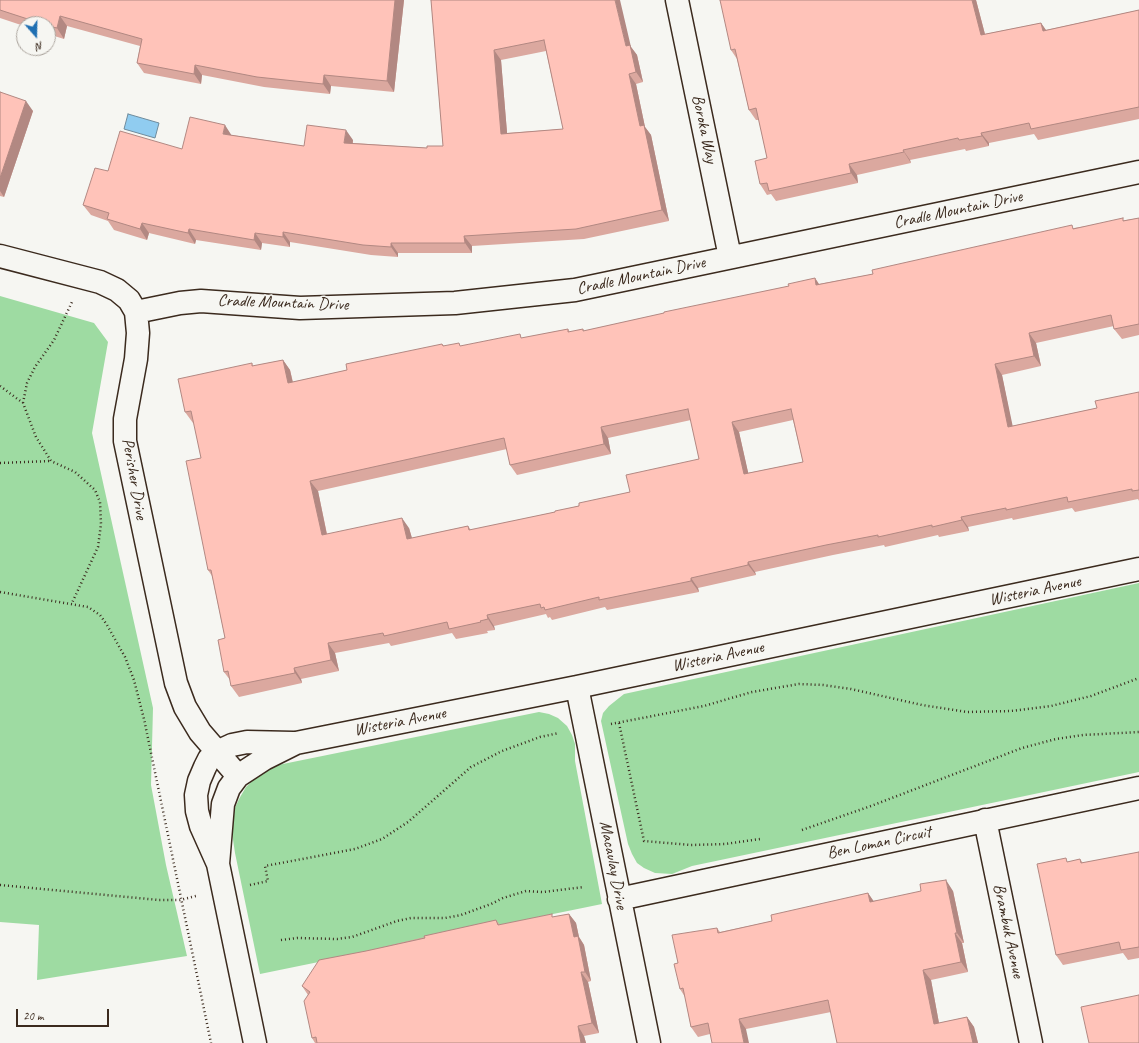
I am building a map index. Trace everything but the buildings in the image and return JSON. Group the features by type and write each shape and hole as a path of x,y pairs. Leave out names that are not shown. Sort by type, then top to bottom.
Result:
{"street":[{"name":"Boroka Way","path":"677,0 730,257"},
{"name":"Cradle Mountain Drive","path":"136,312 180,303 201,301 300,308 455,303 575,290 1139,172"},
{"path":"0,256 100,282 117,290 129,300 136,312"},
{"name":"Perisher Drive","path":"136,312 138,333 136,359 125,419 125,441 176,683 185,707 200,732 238,776"},
{"name":"Wisteria Avenue","path":"255,1043 218,864 201,826 197,811 196,796 199,781 209,759 217,752 232,745 247,742 296,743 577,687 1139,568"},
{"name":"Macaulay Drive","path":"577,687 649,1043"},
{"name":"Wisteria Avenue","path":"218,864 223,804 229,788 238,776 264,759 296,743"},
{"name":"Ben Loman Circuit","path":"619,899 1139,788"},
{"name":"Brambuk Avenue","path":"985,820 1031,1043"}],"path":[{"path":"51,462 36,437 23,403 27,383 35,367 54,340 69,312 81,278"},
{"path":"0,386 23,403"},
{"path":"0,463 51,462 75,472 95,490 100,502 98,547 72,603"},
{"path":"0,592 72,603 88,607 100,615 122,651 134,680 144,719 180,900 211,1043"},
{"path":"0,885 110,896 180,900 268,881 265,866 355,849 382,839 408,822 471,767 502,751 540,738 704,706 752,692 799,684 823,685 851,689 922,705 967,712 1011,711 1051,706 1091,696 1139,678"},
{"path":"619,722 644,841 691,845 725,844 767,838"},
{"path":"797,831 871,806 1022,748 1056,739 1076,736 1139,732"},
{"path":"281,940 303,937 337,939 352,937 367,933 397,921 411,918 445,918 461,915 503,898 526,892 584,887"}],"green space":[{"path":"0,296 94,323 108,342 92,433 153,708 151,785 166,865 187,956 37,980 39,925 0,922"},
{"path":"1139,583 1139,772 692,866 672,874 655,873 644,868 637,863 632,854 628,844 601,721 603,713 624,694"},
{"path":"539,712 558,718 567,726 575,744 575,761 602,904 260,974 235,853 231,826 233,812 239,799 246,787 258,775 278,765"}],"water":[{"path":"128,114 159,123 155,138 124,129"}]}
